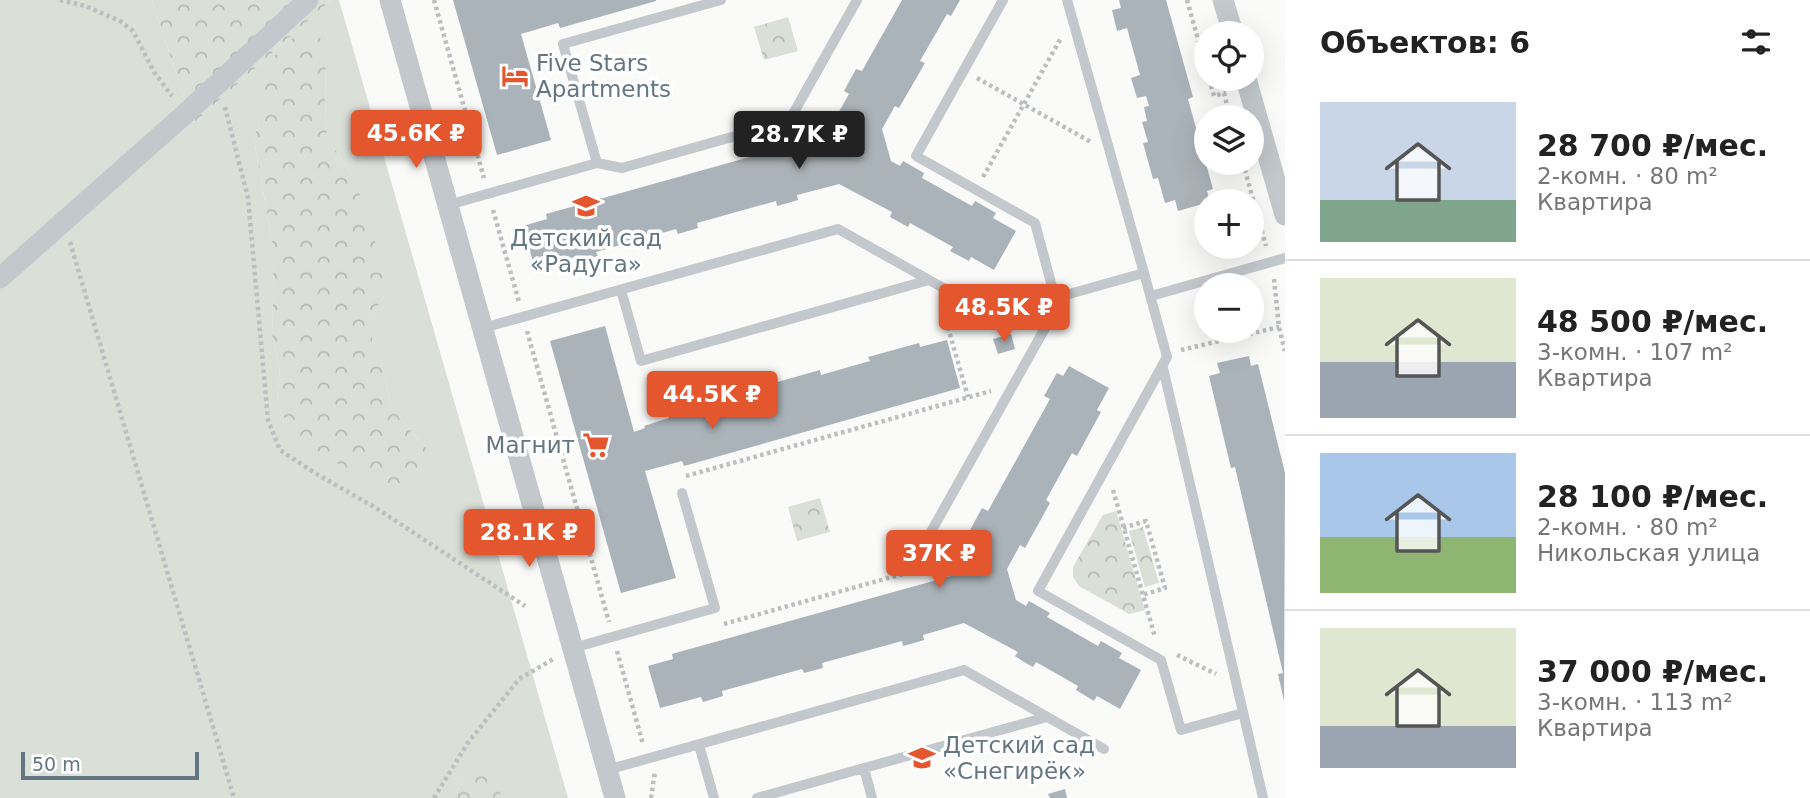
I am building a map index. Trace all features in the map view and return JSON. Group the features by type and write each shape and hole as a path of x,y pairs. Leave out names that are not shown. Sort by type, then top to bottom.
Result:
{"street":[{"path":"0,278 185,114 308,0"},
{"path":"390,0 615,798"},
{"path":"1223,0 1229,21"},
{"path":"1249,91 1285,215"}],"lane":[{"path":"597,163 564,44 721,0"},
{"path":"448,205 597,163 622,168 789,121 858,0"},
{"path":"927,539 1059,297 1035,223 916,156 1003,0"},
{"path":"1068,0 1167,357 1038,591 1161,660 1181,730 1243,713"},
{"path":"483,328 838,229 963,299 989,304 1017,305 1059,297 1144,273"},
{"path":"1151,296 1285,258"},
{"path":"621,290 641,361 932,281"},
{"path":"1163,368 1263,798"},
{"path":"573,648 715,608 682,493"},
{"path":"607,770 964,670 1104,749"},
{"path":"757,798 1047,717"},
{"path":"699,745 714,798"},
{"path":"864,768 872,798"}],"path":[{"path":"60,0 85,6 120,21 133,32 154,72 185,114"},
{"path":"1186,0 1194,27"},
{"path":"976,190 1072,17"},
{"path":"964,71 1110,153"},
{"path":"219,83 248,198 268,420 279,450 376,508 525,606"},
{"path":"1213,91 1214,96 1224,93 1227,105"},
{"path":"1246,175 1271,262 1279,327 1285,351"},
{"path":"64,221 234,798"},
{"path":"932,281 968,397"},
{"path":"1166,353 1279,327"},
{"path":"682,493 678,478 1013,385"},
{"path":"1107,469 1161,660"},
{"path":"1123,528 1146,521 1165,588 1143,595"},
{"path":"722,624 930,566"},
{"path":"613,637 652,758 651,798"},
{"path":"434,798 467,744 519,679 573,648"}],"green space":[{"path":"0,0 152,0 193,124 331,0 339,0 568,798 502,798 495,778 465,780 451,798 0,798","holes":["326,62 327,137 355,180 384,296 372,315 372,339 378,350 392,409 432,455 277,403 280,368 272,335 274,254 254,139 263,106"]},
{"path":"152,0 331,0 193,124"},
{"path":"788,17 798,51 764,60 754,27"},
{"path":"313,34 321,39 326,62 327,137 355,180 385,272 384,296 372,315 372,339 378,350 392,409 432,455 434,467 417,479 405,483 377,481 364,476 300,441 292,433 277,403 280,368 272,335 274,254 254,139 263,106 258,85 275,56 290,39"},
{"path":"820,498 830,532 797,541 788,507"},
{"path":"1116,511 1145,610 1129,614 1079,586 1073,577 1073,567 1103,515"},
{"path":"1143,527 1159,583 1145,587 1129,531"},
{"path":"486,770 495,777 502,798 451,798 465,780"}],"building":[{"path":"453,0 656,1 560,28 558,23 521,34 551,140 497,155"},
{"path":"902,0 960,0 951,16 947,14 920,61 925,63 899,108 895,106 882,129 891,161 900,166 903,161 924,173 922,178 972,206 975,201 996,213 993,218 1016,231 994,270 971,257 969,261 950,251 953,247 910,223 908,227 890,217 892,212 839,184 797,195 798,200 788,203 777,206 776,201 697,223 698,228 678,234 676,229 596,252 598,256 577,262 575,257 535,269 523,226 547,219 546,214 825,136 849,94 844,91 856,69 862,71"},
{"path":"1119,0 1166,0 1193,97 1188,99 1194,121 1194,175 1209,175 1213,189 1194,189 1194,206 1178,211 1175,200 1165,203 1158,178 1153,179 1143,143 1148,142 1142,122 1147,121 1144,107 1149,106 1146,96 1137,98 1131,78 1140,75 1127,28 1117,31 1112,10 1121,8"},
{"path":"605,326 634,432 669,418 667,412 718,398 720,404 769,390 767,385 820,370 821,375 870,361 868,357 919,343 920,347 947,340 960,388 684,466 682,461 645,471 676,578 621,593 550,341"},
{"path":"1011,334 1015,349 998,354 993,339"},
{"path":"1249,356 1251,366 1258,364 1285,473 1284,701 1278,674 1283,673 1235,467 1231,468 1209,376 1220,373 1217,363"},
{"path":"1069,366 1109,388 1097,410 1101,412 1077,456 1072,453 1046,500 1050,503 1025,548 1020,545 1007,569 1016,600 1026,606 1029,601 1050,613 1047,617 1098,646 1101,641 1122,653 1119,658 1141,670 1120,709 1097,696 1094,701 1076,690 1078,686 1036,662 1033,667 1015,656 1018,652 964,623 923,635 924,640 914,643 903,646 902,641 822,663 823,668 804,673 802,669 722,691 723,696 703,702 701,697 660,708 648,666 673,659 672,654 951,576 975,533 970,530 982,508 988,511 1050,399 1044,396 1057,373 1063,376"},
{"path":"1065,789 1067,798 1050,798 1048,794"}],"place":[{"name":"Five Stars Apartments","path":"515,76"},
{"name":"Детский сад «Радуга»","path":"586,206"},
{"name":"Магнит","path":"596,445"},
{"name":"Детский сад «Снегирёк»","path":"922,758"}]}
